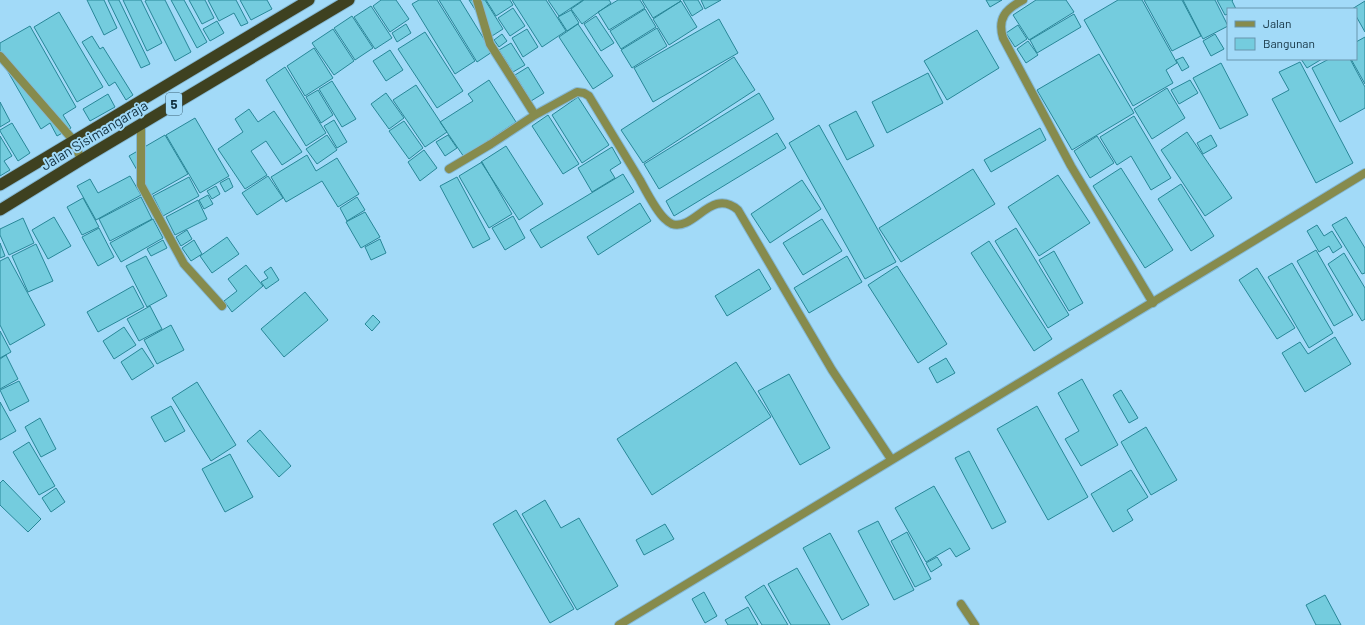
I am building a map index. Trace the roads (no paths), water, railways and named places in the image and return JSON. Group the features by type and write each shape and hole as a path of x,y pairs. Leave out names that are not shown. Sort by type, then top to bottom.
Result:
{"highway":[{"name":"Jalan Sisimangaraja","path":"0,184 309,0"},
{"name":"Jalan Sisimangaraja","path":"0,210 349,0"}],"street":[{"path":"477,0 490,44 535,115"},
{"path":"1023,0 1006,12 1001,20 1000,29 1003,38 1072,166 1153,303"},
{"path":"0,56 74,141 81,160"},
{"path":"449,169 535,115 577,92 584,93 589,96 647,192 664,218 670,224 677,225 685,223 716,204 724,202 732,205 738,210 832,370 891,459"},
{"path":"141,124 141,185 184,264 222,306"},
{"path":"619,625 891,459 1153,303 1365,173"},
{"path":"962,604 975,625"}]}
